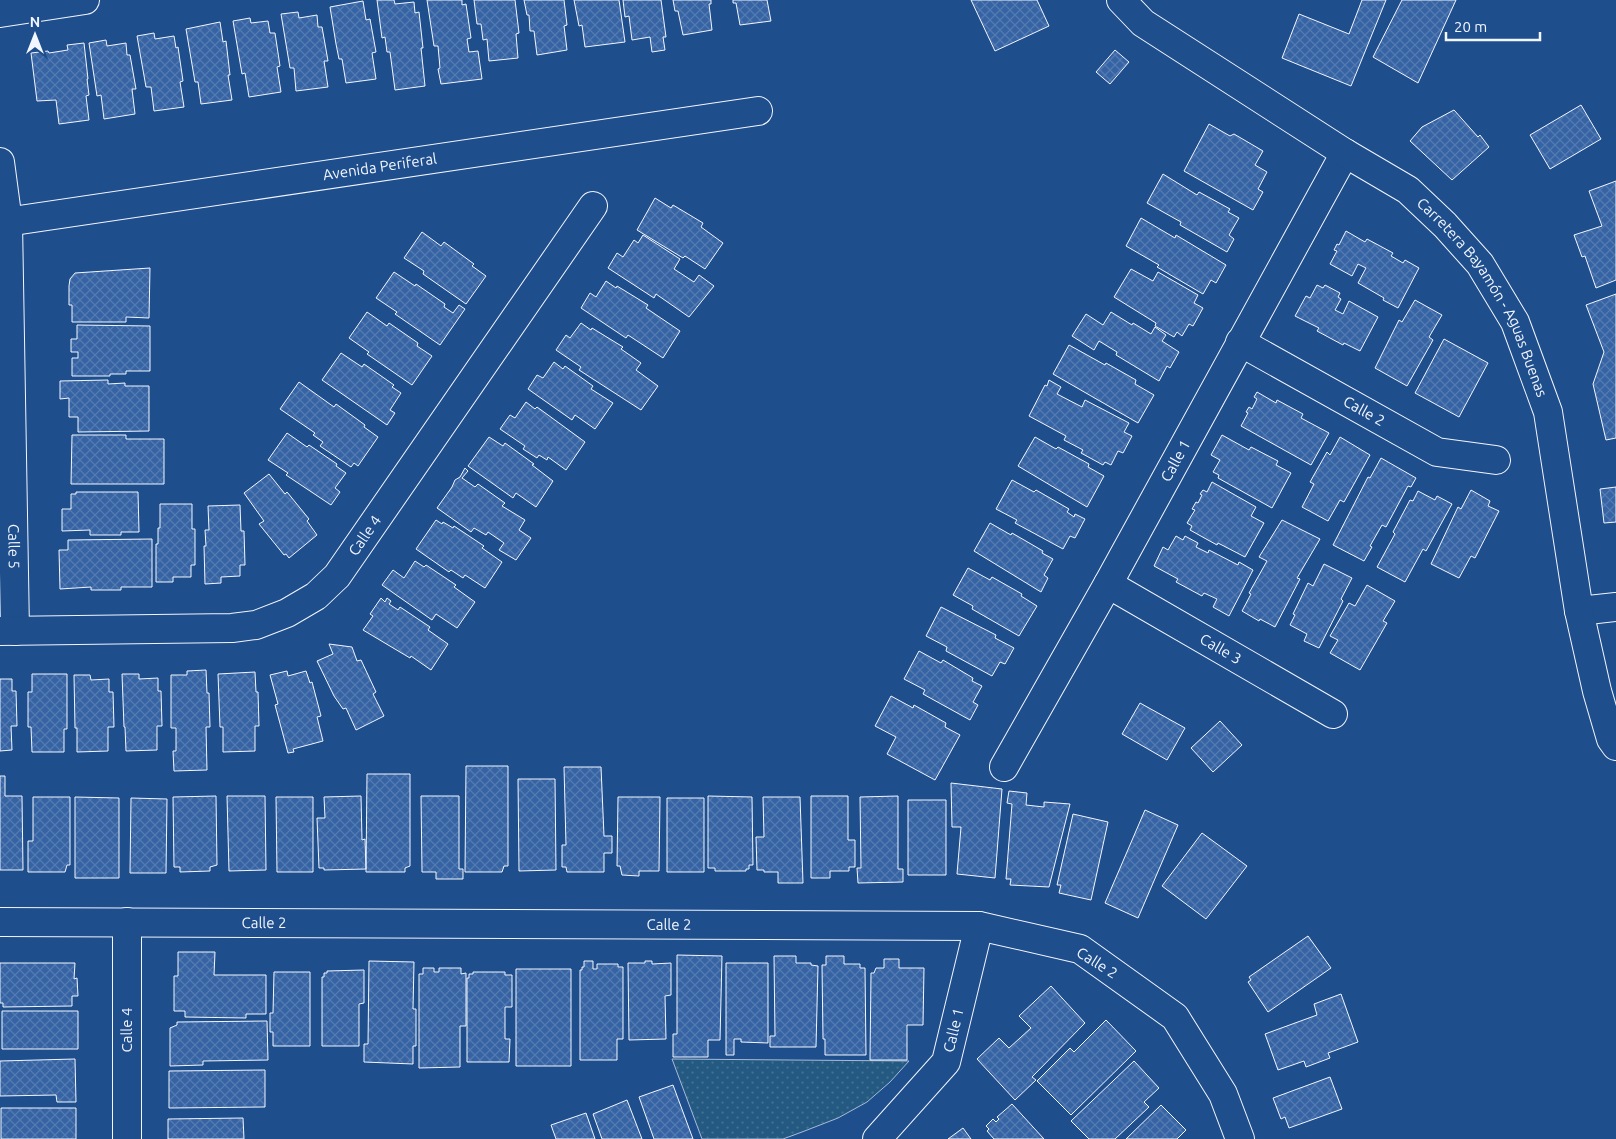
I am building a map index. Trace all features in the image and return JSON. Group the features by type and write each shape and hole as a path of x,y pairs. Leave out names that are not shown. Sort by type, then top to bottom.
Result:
{"street":[{"path":"0,13 85,0"},
{"name":"Carretera Bayamón - Aguas Buenas","path":"1121,0 1142,23 1345,153 1408,190 1445,224 1480,264 1515,322 1548,412 1579,611 1597,691 1611,739 1616,746"},
{"name":"Avenida Periferal","path":"4,223 758,111"},
{"name":"Calle 1","path":"1004,767 1108,584 1345,153"},
{"name":"Calle 5","path":"0,162 4,223 8,631"},
{"name":"Calle 4","path":"8,631 232,628 256,625 287,613 316,596 337,576 593,206"},
{"name":"Calle 2","path":"1240,342 1437,452 1496,460"},
{"name":"Calle 3","path":"1108,584 1333,714"},
{"path":"1579,611 1616,607"},
{"name":"Calle 2","path":"0,922 979,926 1080,949 1175,1017 1223,1094 1240,1139"},
{"name":"Calle 4","path":"127,922 127,1139"},
{"name":"Calle 1","path":"877,1139 946,1062 979,926"}],"shaded area":[{"path":"672,1059 909,1061 890,1082 867,1102 838,1118 802,1132 783,1139 702,1139"}],"building":[{"path":"377,0 394,0 395,4 414,2 415,13 419,12 425,86 395,90 390,52 387,52 385,37 382,38"},
{"path":"427,0 462,0 462,5 466,4 471,38 467,39 469,52 478,51 482,79 441,84 438,69 440,68 438,46 434,46"},
{"path":"474,0 515,0 519,33 516,34 518,58 489,61 487,39 483,40 481,24 477,24"},
{"path":"524,0 564,0 567,25 564,26 567,50 537,55 534,31 530,31 529,15 527,15"},
{"path":"574,0 619,0 625,42 585,47 582,25 579,26"},
{"path":"623,0 661,0 666,37 663,37 665,50 652,52 650,37 632,40 629,16 625,17"},
{"path":"673,0 711,0 711,4 709,4 712,30 683,35 678,11 675,11"},
{"path":"733,0 767,0 771,21 740,25 736,3 733,3"},
{"path":"971,0 1037,0 1049,26 995,51"},
{"path":"1362,0 1386,0 1351,86 1282,58 1299,14 1349,34"},
{"path":"1402,0 1456,0 1418,83 1373,57"},
{"path":"363,1 366,20 370,19 376,52 372,53 376,79 346,83 342,59 339,59 330,7"},
{"path":"298,12 299,18 317,15 318,27 322,27 328,61 324,61 328,87 296,91 294,68 290,68 281,14"},
{"path":"250,18 251,23 268,21 270,33 275,33 280,66 277,67 281,92 249,97 245,73 242,74 233,21"},
{"path":"220,22 223,42 226,41 232,100 201,104 198,82 195,82 186,29"},
{"path":"154,33 155,39 174,36 176,48 178,47 183,81 180,82 184,107 154,111 151,87 146,87 137,36"},
{"path":"106,40 107,46 126,43 127,55 130,55 136,89 132,89 135,114 104,119 101,95 97,96 89,43"},
{"path":"84,43 88,79 89,95 86,96 89,120 59,124 56,100 37,101 31,53 68,50 67,45"},
{"path":"1115,50 1129,62 1110,84 1096,72"},
{"path":"1581,105 1601,139 1550,169 1530,135"},
{"path":"1454,110 1478,137 1480,135 1489,147 1452,180 1410,141 1422,127"},
{"path":"1209,124 1230,136 1234,134 1263,151 1255,165 1267,172 1258,189 1263,192 1253,210 1184,171"},
{"path":"1163,174 1197,195 1199,192 1230,209 1228,212 1239,218 1229,235 1234,239 1227,252 1180,225 1181,222 1147,203"},
{"path":"1616,181 1616,280 1596,288 1585,256 1582,257 1574,235 1602,226 1589,191"},
{"path":"655,198 671,208 673,205 703,223 701,227 723,243 705,269 637,230"},
{"path":"1141,218 1175,238 1176,235 1226,265 1216,283 1211,280 1203,294 1126,246"},
{"path":"1346,231 1365,242 1367,239 1393,253 1391,256 1403,263 1405,260 1419,268 1398,308 1358,283 1366,268 1358,264 1352,276 1330,264 1337,251 1334,250 1337,244 1339,245"},
{"path":"422,232 441,246 444,242 474,264 472,266 486,276 466,304 423,274 424,271 404,258"},
{"path":"643,235 680,259 674,269 694,282 699,275 714,286 689,317 656,294 654,298 608,268 617,253 623,257 634,240 638,243"},
{"path":"150,268 149,318 126,317 126,322 72,322 72,305 69,305 69,286 70,279 75,273"},
{"path":"1131,269 1153,281 1158,272 1198,295 1194,303 1203,308 1193,326 1189,324 1182,336 1177,332 1174,337 1155,326 1156,323 1114,297"},
{"path":"394,272 415,286 416,284 445,304 444,307 453,313 459,305 465,309 440,345 395,314 397,312 376,298"},
{"path":"606,281 648,305 646,308 680,331 663,358 628,335 626,338 581,308 590,293 596,297"},
{"path":"1317,285 1323,288 1325,285 1340,293 1338,297 1341,299 1335,310 1343,314 1349,301 1378,317 1360,351 1344,343 1343,345 1317,331 1319,328 1295,316 1306,296 1310,298"},
{"path":"1616,294 1616,438 1606,440 1593,384 1604,352 1586,305"},
{"path":"1415,300 1442,315 1429,337 1433,340 1407,386 1375,368 1399,320 1402,322"},
{"path":"367,312 387,326 389,323 418,343 417,346 432,356 412,385 367,354 369,352 349,338"},
{"path":"1111,312 1151,334 1155,327 1166,335 1162,341 1179,352 1170,368 1167,366 1159,381 1116,355 1117,352 1099,341 1094,350 1072,336 1086,314 1103,325"},
{"path":"581,323 623,347 621,349 641,363 636,370 658,386 641,410 579,370 581,367 556,350 566,335 570,338"},
{"path":"77,325 150,326 150,371 126,371 126,374 110,374 110,376 72,376 72,358 78,358 78,352 71,352 71,339 77,339"},
{"path":"1444,339 1488,363 1459,417 1415,393"},
{"path":"1069,345 1136,380 1135,384 1154,395 1138,423 1053,374"},
{"path":"341,353 362,367 364,364 394,385 392,387 401,393 390,410 395,413 387,425 322,380"},
{"path":"554,362 563,369 565,366 593,386 591,389 613,403 595,429 575,415 572,420 528,389 537,375 543,378"},
{"path":"108,380 108,384 125,383 125,386 149,386 149,431 78,432 78,417 69,417 69,398 60,399 60,381"},
{"path":"1049,380 1061,387 1057,394 1082,407 1085,400 1129,423 1124,432 1132,436 1123,453 1118,451 1111,465 1105,462 1103,465 1081,453 1083,450 1064,440 1066,436 1029,416"},
{"path":"299,382 334,407 336,404 378,437 358,466 354,463 351,467 320,446 323,442 313,435 315,433 280,409"},
{"path":"1257,392 1276,403 1277,400 1303,414 1301,418 1329,433 1311,465 1241,426 1248,413 1246,412 1249,407 1252,409 1257,399 1254,397"},
{"path":"526,402 535,409 537,407 585,442 566,470 548,457 547,460 539,455 537,458 523,449 525,446 500,429 510,415 515,418"},
{"path":"287,433 307,447 309,445 337,464 336,466 346,473 335,488 340,492 331,505 286,475 288,473 268,460"},
{"path":"72,435 126,435 126,439 164,439 164,484 71,484"},
{"path":"1222,435 1249,450 1251,447 1278,461 1276,465 1291,473 1272,508 1218,478 1219,475 1213,472 1220,460 1211,455"},
{"path":"489,437 503,446 505,443 534,464 532,465 553,481 536,507 516,493 513,498 468,466"},
{"path":"1035,437 1089,464 1088,467 1104,476 1087,507 1018,466"},
{"path":"1340,437 1370,455 1344,502 1340,500 1328,521 1302,507 1314,484 1310,482 1327,452 1330,455"},
{"path":"1381,458 1416,478 1411,487 1408,486 1386,527 1382,525 1364,561 1333,545 1368,477 1370,478"},
{"path":"465,468 468,471 462,478 475,487 478,484 505,503 502,506 525,520 519,530 531,538 516,560 499,550 504,543 488,532 486,535 474,528 471,532 437,508"},
{"path":"269,474 309,519 307,521 317,535 289,558 286,554 284,555 259,524 264,521 244,493"},
{"path":"1012,480 1034,492 1036,490 1069,509 1067,512 1074,517 1075,514 1085,519 1075,538 1070,536 1063,549 1015,523 1017,520 996,509"},
{"path":"1212,482 1256,507 1251,516 1264,523 1245,557 1218,543 1217,545 1190,530 1192,526 1187,523 1195,510 1192,509 1196,502 1198,503 1202,495 1200,494 1203,490 1207,492"},
{"path":"1616,487 1616,522 1604,523 1600,489"},
{"path":"1471,490 1490,501 1488,506 1499,511 1475,558 1471,556 1459,578 1431,564 1458,507 1461,509"},
{"path":"1418,491 1435,500 1437,496 1452,504 1426,551 1423,549 1405,582 1377,567 1395,534 1393,532 1410,500 1413,501"},
{"path":"76,492 138,492 139,532 121,532 121,535 90,535 90,530 62,531 62,509 71,509 71,494 76,494"},
{"path":"160,504 192,504 192,529 195,529 195,565 191,565 191,577 173,577 173,582 156,582 156,544 158,544 158,528 160,528"},
{"path":"240,505 241,531 244,531 245,565 240,565 240,576 221,577 221,583 205,584 204,546 206,546 205,530 209,530 208,506"},
{"path":"436,520 453,528 454,526 484,546 482,548 502,562 485,588 465,575 463,578 451,570 449,572 416,549"},
{"path":"1282,520 1320,539 1297,578 1300,579 1275,627 1260,619 1259,621 1242,611 1251,594 1249,593 1267,561 1259,557"},
{"path":"990,523 1011,535 1012,533 1053,559 1044,575 1048,578 1041,592 974,551"},
{"path":"1176,536 1183,540 1185,536 1198,543 1196,547 1208,553 1209,550 1238,565 1239,562 1253,570 1229,616 1213,607 1217,599 1204,593 1202,596 1176,582 1178,579 1154,566 1163,547 1168,550"},
{"path":"152,539 152,587 121,587 121,590 91,590 91,587 60,589 59,550 68,550 68,540"},
{"path":"415,561 424,567 426,565 456,585 454,587 475,602 457,628 436,614 432,620 382,585 393,570 404,578"},
{"path":"1324,564 1352,578 1341,599 1343,601 1319,648 1304,641 1307,634 1290,625 1295,615 1293,614 1308,583 1313,586"},
{"path":"968,568 990,580 992,577 1022,594 1021,596 1037,606 1019,636 972,609 973,606 953,595"},
{"path":"1367,585 1395,601 1383,621 1387,623 1360,670 1330,653 1338,640 1330,636 1349,603 1355,606"},
{"path":"381,598 385,602 387,598 391,601 389,604 398,610 400,607 430,627 428,630 448,644 431,670 411,656 410,658 363,630 373,616 370,614"},
{"path":"941,607 996,635 995,638 1014,648 1005,664 1000,662 992,676 946,651 947,647 926,636"},
{"path":"329,644 352,647 357,661 361,660 376,692 373,694 384,716 356,730 346,708 343,709 334,696 317,661 333,654"},
{"path":"919,651 941,663 943,660 973,678 972,681 982,686 973,702 978,705 970,720 923,694 925,690 904,679"},
{"path":"206,670 210,727 206,727 207,770 174,771 173,751 176,751 176,728 171,728 171,675 187,675 187,671"},
{"path":"287,671 288,676 306,671 310,683 312,682 321,716 317,717 323,741 293,749 294,752 288,753 275,705 278,704 270,675"},
{"path":"255,672 256,692 258,692 259,726 255,726 255,751 223,752 223,727 220,727 218,674"},
{"path":"32,674 67,674 67,729 64,729 64,752 32,752 31,727 28,727 28,692 32,692"},
{"path":"122,674 139,674 139,679 158,678 158,691 161,691 162,726 157,726 157,750 126,751"},
{"path":"74,675 90,675 91,680 109,679 109,692 113,692 114,727 108,727 108,751 77,752"},
{"path":"0,679 12,679 12,691 16,691 17,726 11,726 12,750 0,751"},
{"path":"891,696 913,708 914,705 946,723 945,727 960,735 935,780 887,754 896,737 875,726"},
{"path":"1140,703 1185,728 1167,760 1122,734"},
{"path":"1220,721 1242,745 1213,772 1191,748"},
{"path":"466,766 508,766 508,866 504,866 502,872 465,872"},
{"path":"564,767 601,767 604,836 612,836 612,853 604,853 604,872 567,872 566,867 562,867 562,845 566,845"},
{"path":"367,774 410,774 410,866 405,868 405,872 366,872"},
{"path":"0,776 5,776 5,796 22,796 23,870 0,870"},
{"path":"518,779 555,779 556,870 519,871"},
{"path":"951,783 1002,789 995,878 957,874 961,827 952,827"},
{"path":"1009,791 1027,793 1026,805 1044,807 1044,802 1070,804 1049,887 1010,885 1011,879 1006,879 1012,804 1007,803"},
{"path":"216,796 217,865 210,867 210,871 180,872 180,867 174,867 173,797"},
{"path":"227,796 265,796 266,870 229,871"},
{"path":"361,796 362,840 365,839 366,869 324,870 324,868 319,868 317,818 325,818 324,797"},
{"path":"421,796 459,796 459,869 463,869 463,879 436,879 436,872 422,872"},
{"path":"708,796 752,797 753,865 749,865 749,869 746,869 746,871 715,871 715,868 708,868"},
{"path":"811,796 848,796 848,840 855,840 855,867 849,867 849,871 830,871 830,878 811,878"},
{"path":"898,796 898,869 903,869 903,882 858,883 857,868 861,868 860,797"},
{"path":"33,797 70,797 70,865 67,865 65,872 28,872 28,841 33,841"},
{"path":"75,797 119,798 119,878 75,878"},
{"path":"276,797 313,797 313,872 277,872"},
{"path":"618,797 660,797 659,871 639,871 639,876 622,875 620,866 617,866"},
{"path":"763,797 800,797 803,883 778,883 778,872 757,870 756,837 764,837"},
{"path":"131,798 167,799 166,873 130,873"},
{"path":"667,798 704,798 704,872 667,872"},
{"path":"908,800 946,800 946,875 908,875"},
{"path":"1145,810 1178,825 1138,918 1105,903"},
{"path":"1073,814 1108,822 1091,900 1059,893 1061,885 1057,885"},
{"path":"1202,833 1247,866 1206,919 1162,886"},
{"path":"1308,936 1331,968 1268,1012 1248,982 1251,980 1249,977"},
{"path":"178,952 215,952 214,975 266,975 266,1014 246,1014 246,1018 185,1017 185,1011 174,1011 174,976 178,976"},
{"path":"677,955 722,956 720,1040 708,1040 708,1057 673,1057 673,1034 677,1034"},
{"path":"774,956 796,956 796,963 811,963 811,965 818,966 816,1047 770,1047 770,1036 775,1036"},
{"path":"826,956 844,956 844,964 860,964 860,968 865,968 866,1055 825,1055 822,965 826,965"},
{"path":"884,959 899,959 899,968 924,968 923,1025 907,1025 907,1060 870,1060 871,973 874,973 876,968 884,968"},
{"path":"369,961 414,962 413,1009 416,1009 416,1046 413,1046 413,1064 364,1062 364,1044 368,1044"},
{"path":"584,961 593,961 593,969 597,969 597,964 618,964 618,967 623,967 623,1039 617,1039 617,1060 580,1060 580,970 584,967"},
{"path":"645,961 652,961 652,964 671,963 671,995 665,996 666,1039 629,1040 628,963 645,963"},
{"path":"0,963 75,963 74,979 77,978 78,996 72,996 72,1006 3,1007 3,1003 0,1003"},
{"path":"726,963 768,963 768,1043 741,1042 741,1039 734,1039 734,1055 726,1055"},
{"path":"423,968 434,968 434,972 439,972 439,968 461,968 461,974 466,973 466,1026 460,1026 460,1067 419,1068 419,974 423,974"},
{"path":"516,969 571,969 571,1066 516,1066"},
{"path":"364,970 364,1003 359,1004 359,1046 322,1046 322,977 324,977 324,973 327,973 327,971"},
{"path":"274,972 310,972 310,1046 273,1046 273,1032 270,1032 270,1013 273,1013"},
{"path":"473,972 505,972 505,975 512,975 512,1007 505,1007 505,1039 510,1039 509,1062 467,1062 467,978"},
{"path":"1051,986 1085,1023 1032,1077 1036,1080 1015,1100 977,1059 999,1038 1009,1048 1031,1028 1019,1016"},
{"path":"1341,994 1358,1042 1328,1053 1330,1058 1306,1067 1304,1061 1278,1070 1265,1034 1317,1015 1314,1004"},
{"path":"2,1011 78,1011 78,1049 2,1049"},
{"path":"1106,1020 1136,1051 1071,1115 1037,1081 1070,1048 1074,1052"},
{"path":"267,1021 268,1060 203,1061 203,1065 170,1066 170,1028 177,1025 177,1022"},
{"path":"75,1059 76,1102 57,1102 56,1095 0,1096 0,1061"},
{"path":"1134,1061 1159,1088 1144,1102 1149,1107 1115,1139 1089,1139 1071,1121"},
{"path":"265,1070 265,1107 169,1108 169,1071"},
{"path":"1330,1077 1342,1109 1289,1128 1285,1117 1281,1119 1273,1098"},
{"path":"673,1085 693,1139 654,1139 639,1097"},
{"path":"627,1100 642,1139 602,1139 593,1114"},
{"path":"1012,1104 1044,1139 994,1139 987,1131 989,1129 986,1126 993,1119 996,1122 999,1119 997,1117"},
{"path":"1161,1105 1186,1130 1177,1139 1126,1139"},
{"path":"1,1108 76,1108 76,1139 1,1139"},
{"path":"586,1113 595,1139 556,1139 551,1125"},
{"path":"243,1118 244,1139 168,1139 168,1119"},
{"path":"963,1128 971,1139 948,1139"}]}
